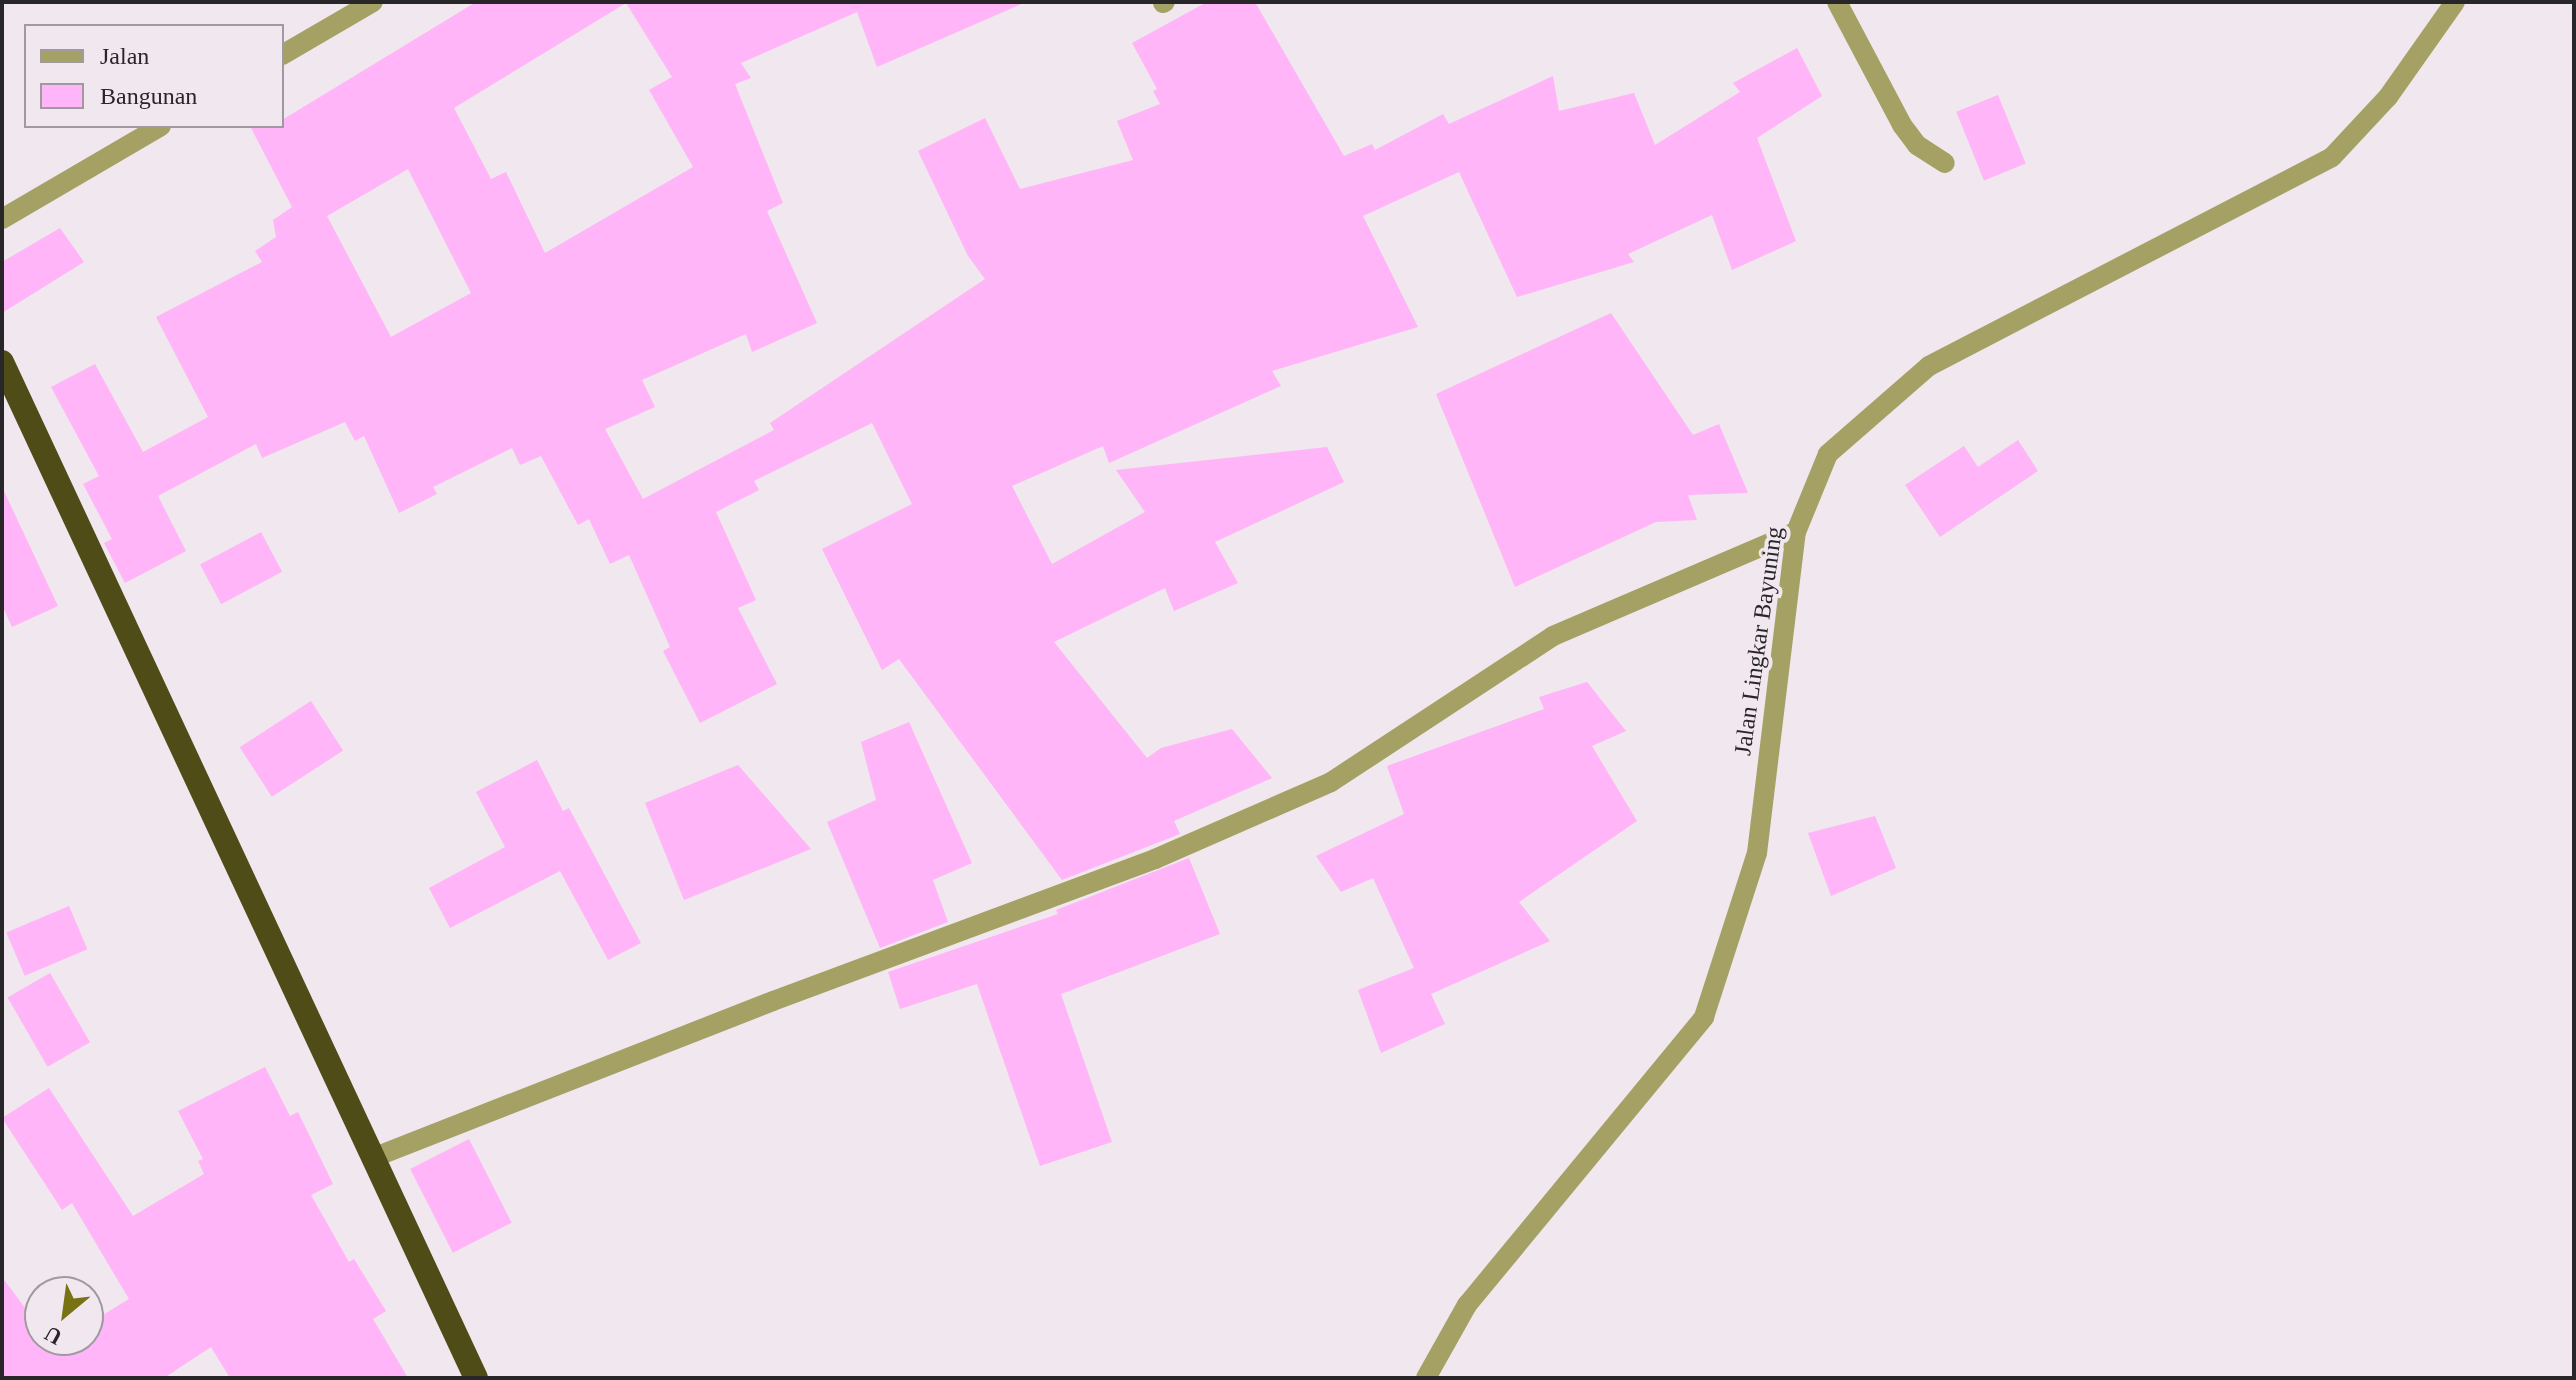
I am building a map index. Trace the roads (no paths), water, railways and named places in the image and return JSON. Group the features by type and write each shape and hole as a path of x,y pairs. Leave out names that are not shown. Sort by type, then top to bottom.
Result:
{"highway":[{"path":"2,362 476,1378"}],"street":[{"path":"284,54 373,2"},
{"path":"1837,2 1902,125 1917,145 1945,163"},
{"name":"Jalan Lingkar Bayuning","path":"1426,1378 1467,1305 1704,1017 1757,853 1796,532 1828,454 1929,366 2332,157 2388,97 2455,2"},
{"path":"2,219 158,128"},
{"path":"375,1157 773,1001 1155,859 1331,782 1553,636 1796,532"}]}
